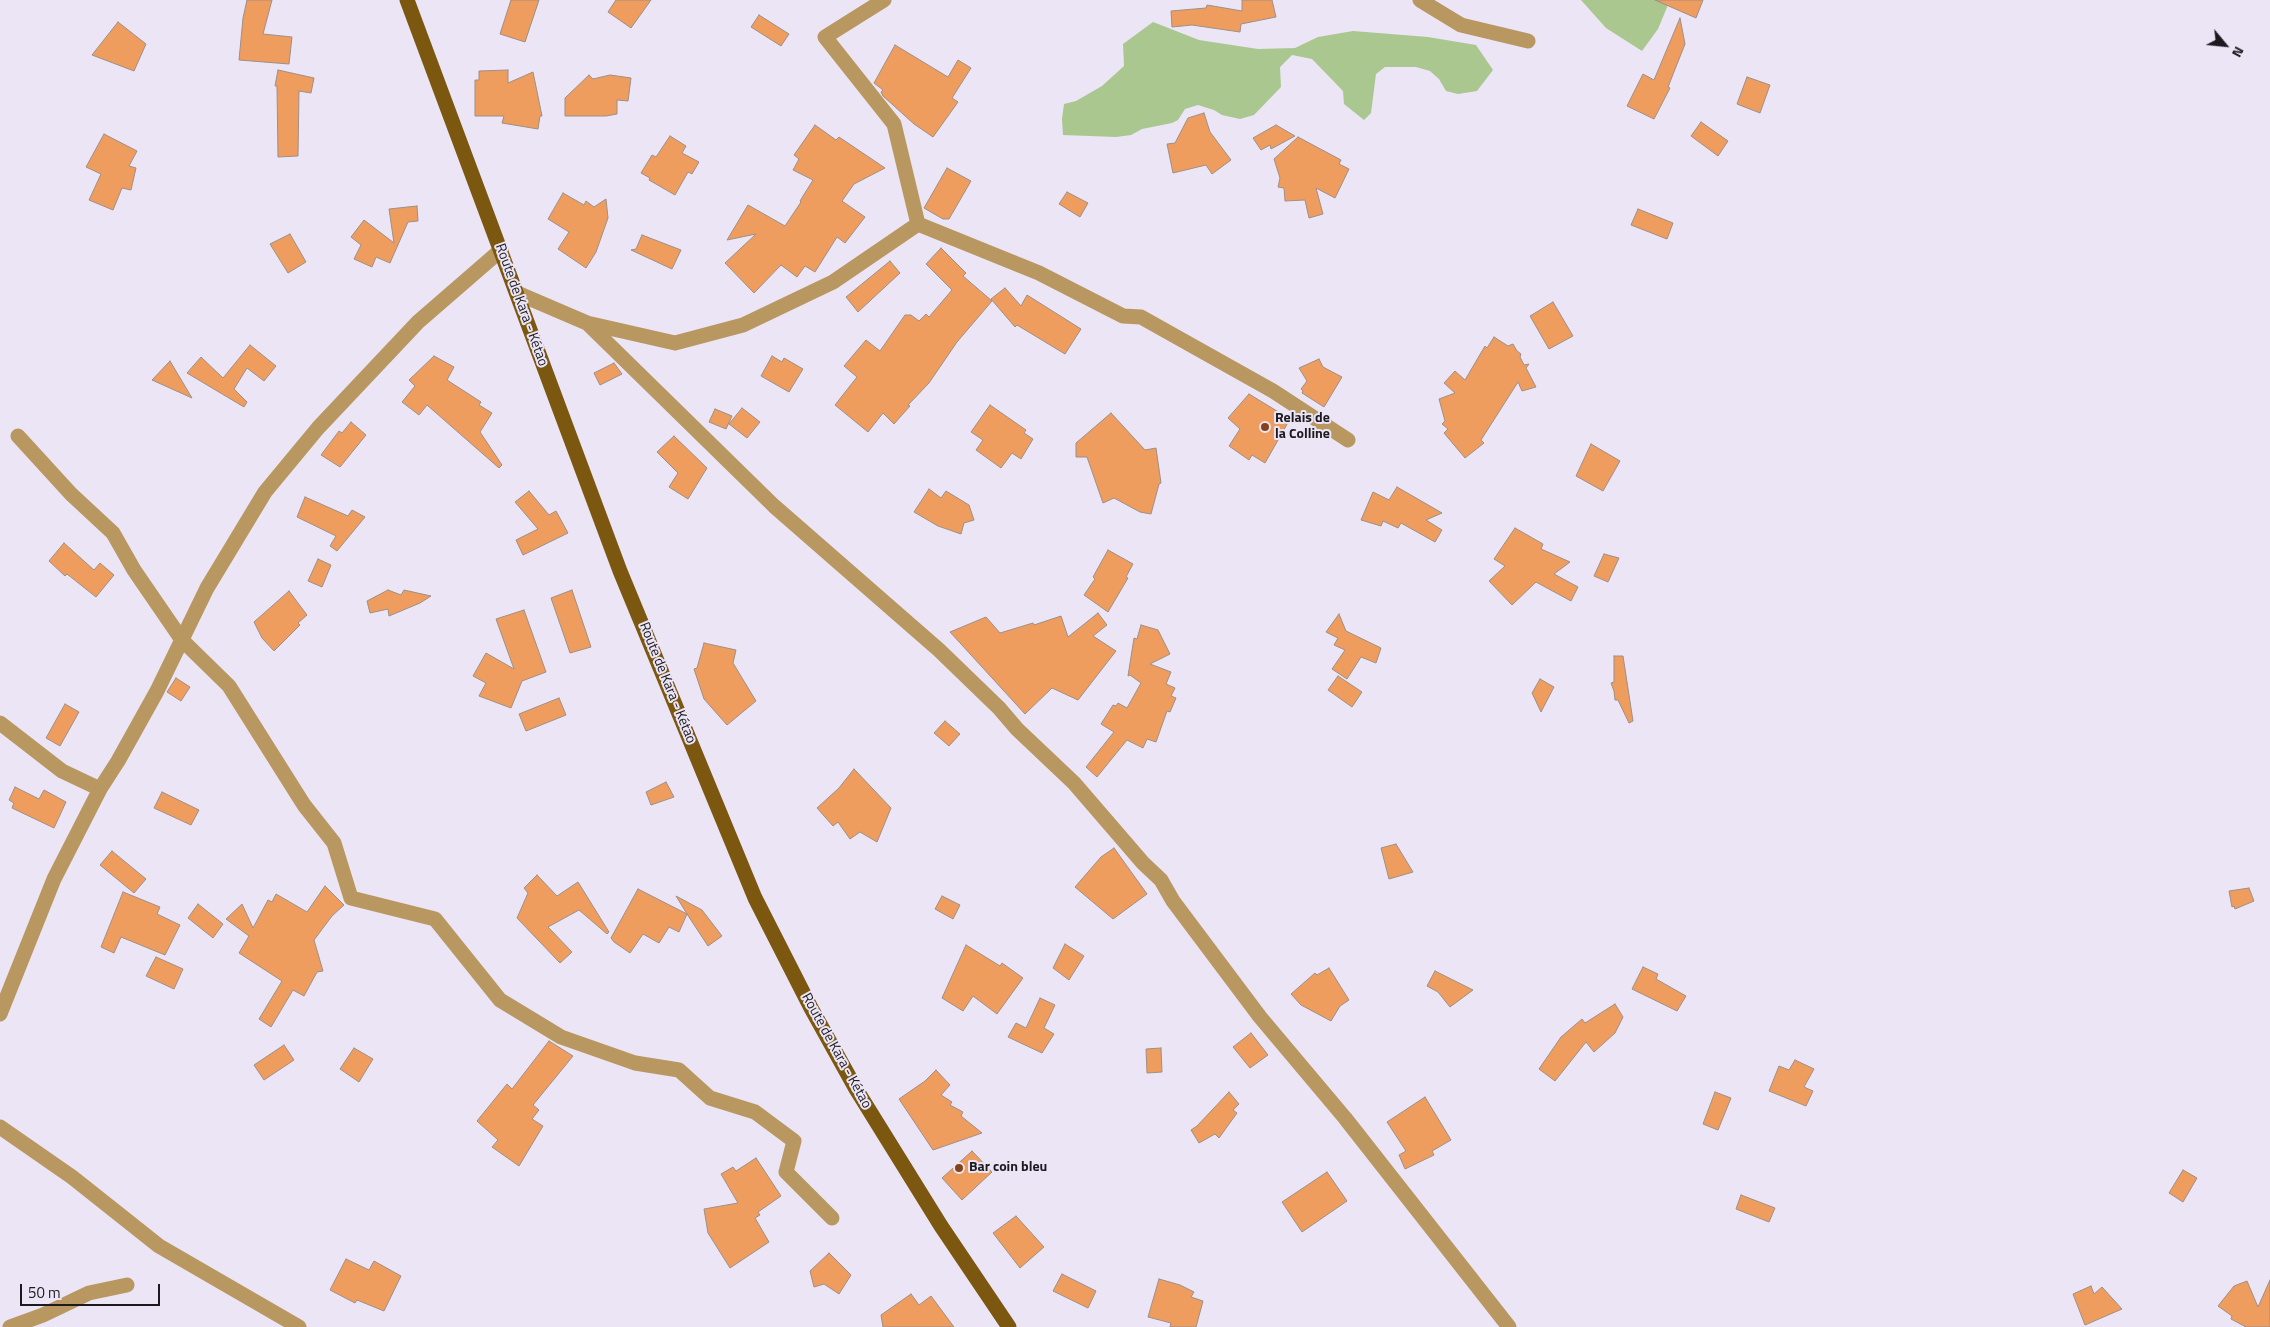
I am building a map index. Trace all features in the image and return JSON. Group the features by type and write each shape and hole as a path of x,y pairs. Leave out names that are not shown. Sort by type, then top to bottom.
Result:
{"main road":[{"name":"Route de Kara - Kétao","path":"407,0 620,571 755,898 811,1008 856,1089 941,1226 1009,1327"}],"street":[{"path":"884,0 825,37 894,124 918,224"},
{"path":"1420,0 1461,25 1528,40"},
{"path":"516,293 587,323 675,342 743,324 832,282 918,224"},
{"path":"918,224 1039,273 1122,316 1141,317 1273,391 1348,440"},
{"path":"0,1014 54,879 100,789 157,691 208,588 265,492 318,428 418,322 501,250"},
{"path":"587,323 774,506 939,650 999,708 1017,729 1074,783 1142,863 1161,880 1173,900 1260,1017 1357,1133 1509,1327"},
{"path":"18,436 71,494 113,533 134,570 182,640 229,686 304,806 334,843 351,898 434,918 500,1000 561,1037 635,1063 680,1070 710,1098 755,1112 794,1141 786,1172 832,1218"},
{"path":"0,723 62,772 100,789"},
{"path":"0,1127 72,1177 159,1246 299,1327"},
{"path":"10,1327 43,1315 90,1293 127,1285"}],"green space":[{"path":"1581,0 1670,0 1658,29 1642,51 1606,28"},
{"path":"1153,22 1199,40 1258,49 1295,48 1318,37 1353,31 1428,37 1476,45 1493,70 1477,91 1458,94 1446,91 1439,79 1430,71 1416,67 1385,67 1376,74 1371,113 1364,120 1344,104 1343,91 1312,59 1292,55 1280,67 1281,87 1254,115 1240,119 1222,115 1214,110 1198,105 1185,109 1178,120 1172,123 1142,129 1131,135 1116,137 1063,135 1062,119 1064,104 1076,101 1102,86 1124,66 1123,44"}],"building":[{"path":"247,0 272,0 263,34 292,37 289,64 239,60 243,18"},
{"path":"511,0 539,0 525,42 500,34"},
{"path":"616,0 651,0 631,28 608,12"},
{"path":"1242,0 1272,0 1276,17 1241,24 1240,32 1192,25 1172,27 1171,11 1206,8 1207,5 1242,11"},
{"path":"1655,0 1703,0 1696,18"},
{"path":"759,15 789,34 781,46 751,27"},
{"path":"1680,18 1685,44 1668,87 1670,88 1654,119 1627,106 1643,74 1654,80"},
{"path":"118,22 146,44 134,71 92,55"},
{"path":"895,45 948,77 958,60 971,68 952,98 958,102 933,137 914,124 883,96 881,92 883,90 874,83"},
{"path":"278,70 314,78 311,93 299,91 298,156 278,157 277,86 275,86"},
{"path":"508,70 508,83 533,72 542,116 540,116 538,129 502,123 504,116 475,116 475,80 479,80 479,71"},
{"path":"589,75 593,79 610,75 631,78 628,101 617,100 617,114 606,116 565,116 565,98"},
{"path":"1747,77 1770,85 1760,113 1737,104"},
{"path":"1204,113 1210,132 1231,160 1212,174 1206,165 1173,173 1167,144 1175,143 1188,118"},
{"path":"1701,122 1728,141 1718,156 1691,136"},
{"path":"815,125 836,140 839,137 885,168 854,184 842,201 865,217 845,243 837,237 815,272 805,266 797,277 781,265 754,293 725,263 756,234 727,240 748,205 785,226 813,180 793,170 799,159 794,155"},
{"path":"1276,125 1295,136 1271,149 1270,145 1261,150 1253,138"},
{"path":"104,134 137,151 129,166 136,168 131,190 122,188 113,210 89,200 101,174 86,167"},
{"path":"670,136 686,146 682,153 699,162 692,174 688,172 675,195 649,180 650,178 641,173 652,155 656,157"},
{"path":"1298,137 1341,160 1339,164 1349,169 1335,198 1316,188 1323,214 1309,218 1305,200 1285,201 1284,188 1278,187 1280,178 1274,159"},
{"path":"947,168 971,181 949,219 943,219 924,208"},
{"path":"1067,192 1088,203 1080,217 1059,204"},
{"path":"563,193 584,205 586,201 594,207 606,199 608,218 596,252 586,268 558,249 569,232 548,219"},
{"path":"417,206 418,221 408,222 390,263 376,257 372,267 354,259 361,245 351,237 364,220 394,243 389,209"},
{"path":"1638,209 1673,223 1667,239 1631,225"},
{"path":"290,234 306,262 288,273 270,244"},
{"path":"642,235 681,250 672,269 631,250 636,249"},
{"path":"941,248 966,273 963,276 992,301 957,342 929,383 908,405 910,406 894,424 883,413 868,432 835,405 857,377 844,366 866,340 880,351 905,315 911,315 919,321 926,314 929,317 952,290 926,264"},
{"path":"890,261 900,273 858,312 846,297"},
{"path":"1005,288 1021,306 1027,295 1081,329 1065,354 1017,325 1015,327 991,299"},
{"path":"1553,302 1573,336 1549,349 1530,316"},
{"path":"1494,337 1508,346 1513,344 1521,354 1520,357 1524,365 1529,364 1526,368 1536,387 1522,391 1518,382 1481,440 1484,443 1465,458 1444,433 1448,429 1442,424 1445,421 1439,399 1455,393 1444,383 1455,371 1465,380 1485,346 1487,348"},
{"path":"250,345 276,366 264,381 247,368 234,389 247,402 244,407 187,373 201,357 223,378"},
{"path":"434,356 454,367 447,380 481,402 479,405 492,413 480,432 502,465 499,468 427,405 419,415 402,402 415,386 409,380"},
{"path":"772,356 782,362 784,358 803,369 789,392 761,376"},
{"path":"1319,359 1323,367 1342,377 1324,407 1302,393 1301,389 1307,381 1299,368"},
{"path":"170,361 192,398 152,380"},
{"path":"614,363 622,374 600,385 594,373"},
{"path":"1249,394 1290,419 1265,463 1252,455 1249,460 1229,446 1240,429 1228,418"},
{"path":"990,405 1026,430 1024,433 1033,439 1021,459 1012,453 1001,468 976,450 983,440 971,432"},
{"path":"742,408 760,422 747,438 729,424"},
{"path":"715,409 732,416 726,429 709,422"},
{"path":"1111,413 1145,450 1156,448 1161,483 1159,484 1151,514 1140,512 1114,498 1103,503 1087,457 1076,457 1076,443"},
{"path":"351,422 366,435 340,467 321,455 339,431 342,433"},
{"path":"674,436 707,468 688,499 669,487 678,473 657,452"},
{"path":"1591,444 1620,461 1603,491 1576,476"},
{"path":"1397,487 1442,513 1426,520 1442,530 1435,542 1401,523 1398,528 1383,521 1381,526 1361,520 1373,492 1389,500"},
{"path":"929,489 941,498 946,491 969,505 974,520 964,523 961,534 938,526 914,512"},
{"path":"529,491 549,515 556,511 568,533 523,555 516,540 538,529 515,502"},
{"path":"305,497 348,516 352,510 365,517 337,551 330,546 336,536 297,517"},
{"path":"1515,528 1543,544 1541,549 1570,562 1554,574 1578,587 1571,601 1536,582 1512,605 1489,581 1505,566 1494,559"},
{"path":"64,543 94,570 100,563 114,575 96,597 67,574 65,576 49,561"},
{"path":"1108,550 1133,564 1126,577 1128,578 1108,612 1084,595 1095,579 1093,577"},
{"path":"1604,554 1619,558 1608,582 1594,576"},
{"path":"318,559 331,565 322,587 308,581"},
{"path":"388,590 401,595 404,590 431,596 420,603 389,616 388,609 370,613 367,601"},
{"path":"572,590 591,647 570,653 551,598"},
{"path":"289,591 307,615 298,623 300,625 274,651 262,638 254,622"},
{"path":"524,610 546,672 522,681 511,708 479,696 486,683 473,676 486,653 514,669 496,619"},
{"path":"1098,613 1107,625 1093,636 1116,651 1078,700 1052,688 1025,714 950,632 986,617 1000,633 1061,616 1068,637"},
{"path":"1339,614 1346,631 1381,648 1376,663 1361,657 1347,679 1332,669 1345,650 1334,645 1338,638 1326,632"},
{"path":"1141,625 1158,630 1170,654 1150,664 1171,672 1166,684 1175,688 1171,696 1176,698 1170,712 1167,711 1156,742 1147,739 1143,748 1127,740 1097,777 1086,767 1114,732 1101,724 1113,705 1116,706 1118,703 1127,708 1141,683 1130,675 1128,676 1134,638 1137,639"},
{"path":"704,643 736,650 733,663 756,701 727,725 704,699 694,669 697,668"},
{"path":"1614,656 1623,656 1633,721 1629,723 1618,700 1615,700 1611,683 1614,682"},
{"path":"1338,676 1362,692 1352,707 1328,690"},
{"path":"176,678 190,687 181,701 167,692"},
{"path":"1540,679 1554,687 1541,712 1532,693"},
{"path":"559,698 566,715 526,731 519,714"},
{"path":"65,704 79,712 60,746 46,738"},
{"path":"945,721 960,734 949,746 934,733"},
{"path":"854,769 891,808 877,842 860,832 850,839 838,822 833,826 817,808 839,788"},
{"path":"666,782 674,797 651,805 646,792"},
{"path":"15,787 39,799 44,790 66,802 54,828 12,808 14,803 9,800"},
{"path":"162,792 199,810 191,825 154,808"},
{"path":"1396,844 1413,872 1389,879 1381,848"},
{"path":"1114,848 1147,894 1113,919 1075,887 1101,857"},
{"path":"112,851 146,879 134,893 100,865"},
{"path":"537,875 557,896 578,882 609,932 607,934 579,910 548,927 572,952 560,963 517,918 528,893 524,888"},
{"path":"325,886 344,905 332,916 314,940 323,971 317,972 304,996 293,990 271,1027 259,1019 282,981 239,953 249,936 226,919 242,904 253,928 268,900 272,902 276,894 307,912"},
{"path":"2249,888 2254,901 2235,909 2234,906 2232,907 2229,891"},
{"path":"638,889 687,914 679,932 669,927 659,943 643,934 630,953 611,938"},
{"path":"123,892 160,907 157,914 180,925 165,955 121,937 114,953 101,947"},
{"path":"676,896 702,910 722,936 708,946"},
{"path":"942,896 960,905 953,919 935,909"},
{"path":"198,904 223,924 213,938 188,918"},
{"path":"1065,944 1084,956 1069,980 1053,968"},
{"path":"966,945 1000,966 1002,963 1023,978 997,1014 973,996 963,1011 942,998"},
{"path":"156,957 183,969 174,989 146,976"},
{"path":"1643,967 1658,974 1656,979 1686,996 1677,1011 1632,989"},
{"path":"1329,968 1349,1000 1340,1006 1331,1021 1301,1005 1291,994 1315,973 1317,975"},
{"path":"1435,971 1473,990 1450,1007 1438,992 1427,986"},
{"path":"1040,998 1055,1005 1044,1028 1054,1034 1042,1053 1008,1037 1016,1023 1026,1028"},
{"path":"1615,1004 1623,1017 1615,1033 1594,1052 1586,1042 1555,1081 1539,1069 1561,1037 1582,1019 1585,1023"},
{"path":"1251,1033 1268,1055 1250,1068 1233,1047"},
{"path":"549,1041 573,1056 533,1105 539,1110 532,1119 543,1126 519,1166 492,1147 498,1140 477,1121 507,1084 512,1089"},
{"path":"284,1045 294,1060 264,1080 254,1065"},
{"path":"354,1048 373,1059 359,1082 340,1069"},
{"path":"1161,1048 1162,1072 1147,1073 1146,1049"},
{"path":"1795,1060 1814,1069 1804,1087 1813,1091 1806,1106 1769,1091 1779,1066 1789,1070"},
{"path":"936,1070 950,1085 941,1095 952,1102 950,1105 963,1112 961,1116 982,1133 933,1150 899,1099 925,1081"},
{"path":"1229,1092 1239,1104 1233,1110 1237,1113 1219,1138 1215,1134 1199,1143 1191,1130"},
{"path":"1715,1092 1731,1098 1718,1130 1703,1124"},
{"path":"1425,1097 1451,1140 1432,1151 1434,1155 1405,1169 1399,1155 1406,1151 1387,1122"},
{"path":"972,1151 992,1172 962,1200 942,1178"},
{"path":"756,1158 781,1196 758,1212 760,1215 755,1218 769,1242 730,1268 708,1233 704,1209 738,1203 721,1174 733,1167 736,1171"},
{"path":"2183,1170 2197,1178 2183,1202 2169,1193"},
{"path":"1327,1172 1347,1201 1302,1232 1282,1202"},
{"path":"1741,1195 1775,1208 1769,1222 1736,1209"},
{"path":"1016,1216 1044,1247 1020,1268 993,1233"},
{"path":"829,1253 851,1275 839,1294 824,1284 814,1287 810,1271"},
{"path":"346,1259 369,1270 374,1261 401,1276 384,1311 357,1300 355,1303 330,1290"},
{"path":"1062,1274 1096,1291 1088,1308 1053,1291"},
{"path":"1159,1279 1180,1285 1194,1292 1191,1297 1203,1301 1196,1327 1170,1327 1171,1323 1148,1317"},
{"path":"2270,1280 2270,1327 2246,1327 2231,1319 2232,1316 2218,1306 2234,1286 2247,1281 2258,1307"},
{"path":"2091,1286 2094,1294 2102,1287 2122,1309 2085,1325 2073,1294"},
{"path":"911,1294 919,1305 931,1296 954,1327 883,1327 881,1315"}],"place":[{"name":"Relais de la Colline","path":"1265,427"},
{"name":"Bar coin bleu","path":"959,1168"}]}
